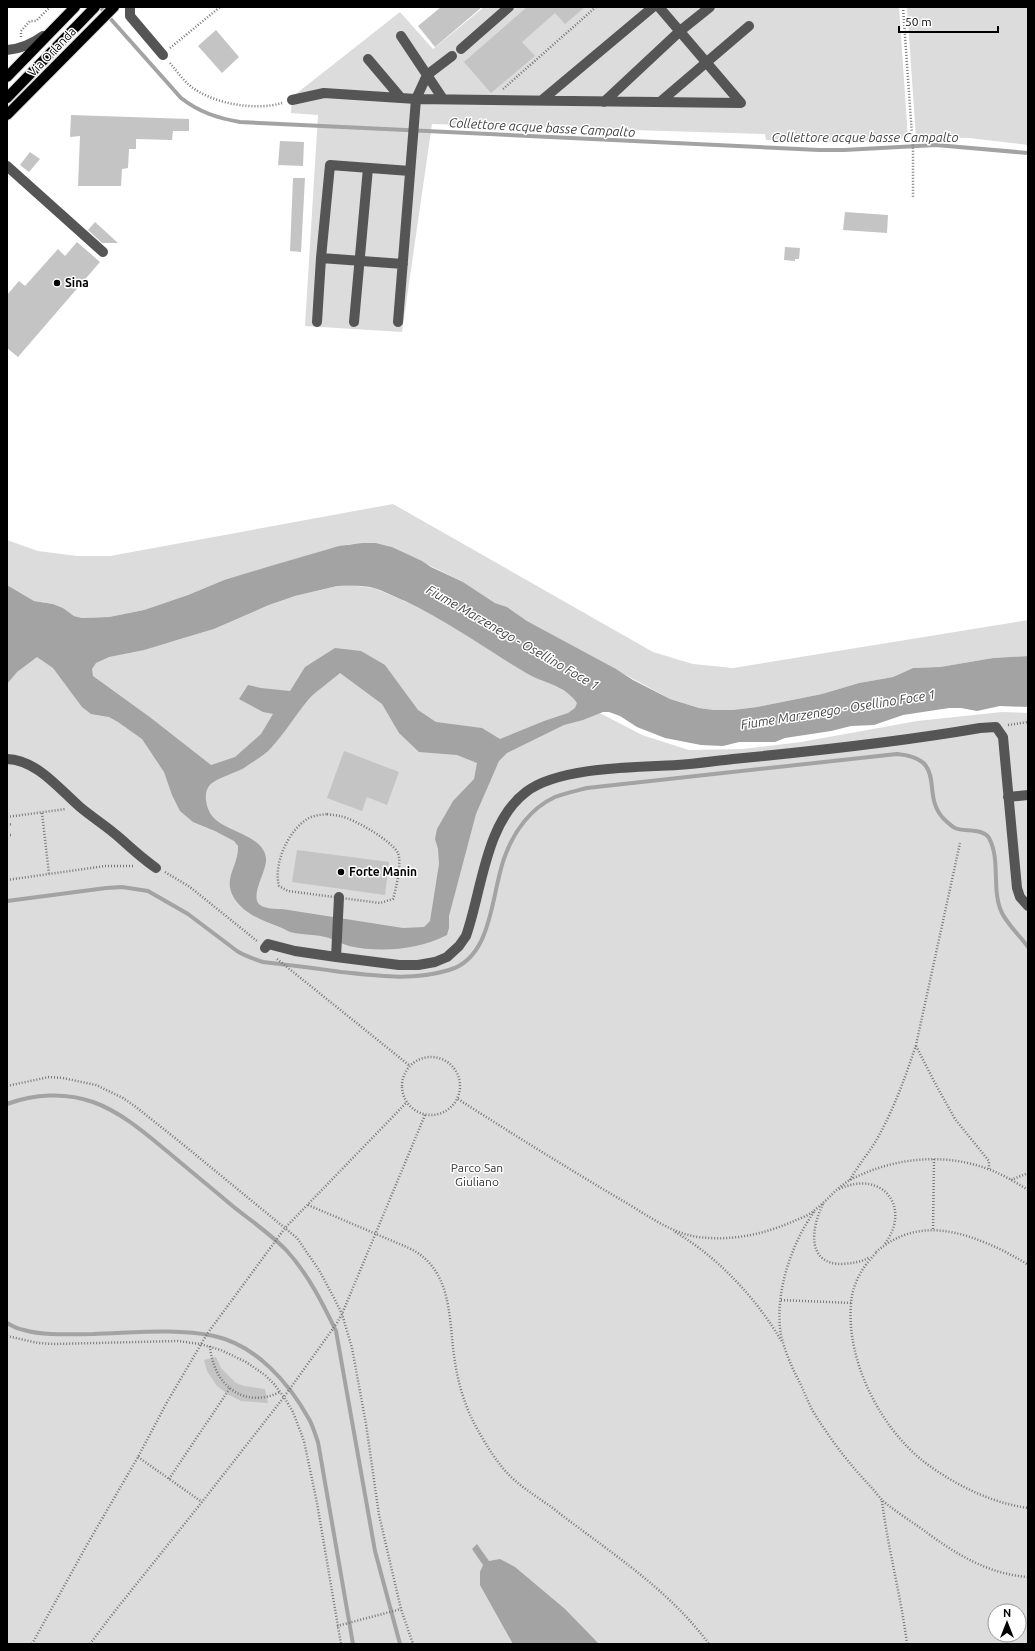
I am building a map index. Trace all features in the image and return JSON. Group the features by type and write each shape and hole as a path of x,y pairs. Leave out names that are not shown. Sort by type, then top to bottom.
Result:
{"main road":[{"name":"Via Orlanda","path":"7,77 75,7"},
{"path":"7,98 95,7"},
{"name":"Via Orlanda","path":"7,115 114,7"}],"street":[{"path":"130,7 130,16 163,54"},
{"path":"461,49 509,7"},
{"path":"542,100 652,7"},
{"path":"292,100 324,93 416,99 741,103 659,7"},
{"path":"604,102 680,31 710,7"},
{"path":"7,50 20,48 35,42 59,23"},
{"path":"660,102 749,26"},
{"path":"400,36 444,99"},
{"path":"398,322 416,99 427,75 452,56"},
{"path":"368,59 401,98"},
{"path":"7,166 103,252"},
{"path":"317,322 321,258 330,166 410,170"},
{"path":"354,322 368,168"},
{"path":"321,258 403,264"},
{"path":"265,948 268,944 294,951 398,965 418,965 435,962 448,957 466,936 485,863 492,843 505,816 525,792 558,776 598,770 687,764 810,752 996,727 1002,737 1017,888 1020,897 1028,906"},
{"path":"7,760 20,762 39,771 80,807 156,868"},
{"path":"1008,797 1028,795"},
{"path":"336,957 339,897"}],"path":[{"path":"18,40 22,36 21,31 25,26 30,21 36,21 50,7"},
{"path":"220,7 163,54 192,88 214,100 256,107 273,106 292,100"},
{"path":"490,100 596,7"},
{"path":"903,7 913,150 913,198"},
{"path":"996,727 1028,722"},
{"path":"7,817 80,807"},
{"path":"42,813 49,874"},
{"path":"318,815 334,815 350,820 386,841 398,853 398,869 393,899 380,903 339,897 288,891 279,886 277,879 280,862 285,847 292,834 309,819 318,815"},
{"path":"7,824 12,824"},
{"path":"850,1180 876,1141 897,1100 916,1045 960,843"},
{"path":"7,880 105,866 136,866"},
{"path":"156,868 174,876 190,887 265,948"},
{"path":"275,956 410,1066"},
{"path":"916,1045 955,1119 989,1161 989,1169"},
{"path":"432,1057 448,1062 454,1068 459,1075 461,1087 458,1099 448,1111 440,1114 425,1115 412,1108 407,1102 402,1088 403,1080 410,1066 416,1061 432,1057"},
{"path":"7,1086 49,1078 63,1078 96,1085 123,1098 161,1127 297,1238 319,1270 342,1314 352,1348 366,1424 379,1515 401,1609 413,1644"},
{"path":"458,1099 583,1178 693,1243 714,1260 738,1284 774,1328 784,1346"},
{"path":"32,1644 200,1344 286,1228 407,1102"},
{"path":"90,1644 284,1397 337,1323 425,1115"},
{"path":"933,1229 934,1159"},
{"path":"1028,1190 989,1169 962,1161 934,1159 913,1160 896,1162 870,1171 850,1180 825,1200 816,1210 805,1227 791,1259 784,1278 781,1300 781,1329 784,1346 792,1369 815,1413 852,1465 882,1500 965,1558 997,1571 1028,1577"},
{"path":"1011,1180 1028,1173"},
{"path":"832,1194 844,1187 861,1184 871,1184 879,1187 888,1194 894,1204 895,1214 891,1231 882,1247"},
{"path":"825,1200 816,1220 814,1236 815,1248 820,1256 833,1264 846,1264 863,1261 889,1242 906,1235 933,1229 958,1233 978,1240 1017,1257 1028,1264"},
{"path":"308,1205 419,1253 428,1260 436,1270 446,1292 455,1362 464,1398 475,1424 499,1463 511,1477 530,1493 639,1572 680,1611 709,1644"},
{"path":"666,1226 685,1234 698,1237 741,1238 782,1227 816,1210"},
{"path":"876,1252 865,1264 851,1303 852,1330 860,1369 875,1403 903,1441 923,1461 947,1478 991,1498 1028,1508"},
{"path":"781,1300 851,1303"},
{"path":"7,1336 38,1343 54,1344 178,1341 200,1344 210,1346 234,1356 265,1375 284,1397 293,1412 301,1431 317,1503 341,1644"},
{"path":"210,1346 212,1361 216,1373 230,1388 243,1395 253,1397 267,1396 280,1392"},
{"path":"169,1479 230,1388"},
{"path":"138,1457 202,1502"},
{"path":"882,1500 884,1520 900,1595 907,1644"},
{"path":"337,1626 401,1609"}],"green space":[{"path":"484,7 899,7 908,138 855,142 766,140 765,134 432,124 402,332 305,326 318,115 291,113 292,97 400,12 433,49"},
{"path":"907,7 1028,7 1028,145 969,138 916,138"},
{"path":"393,504 653,652 693,664 733,668 1028,620 1028,656 993,658 940,667 913,668 893,677 859,683 822,694 757,707 733,710 714,710 699,708 670,699 527,621 507,607 495,603 463,582 392,547 376,543 350,544 326,550 224,580 188,595 144,610 109,617 82,618 74,616 63,608 53,604 34,601 7,585 7,540 38,551 77,556 110,556"},
{"name":"Parco San Giuliano","path":"337,586 374,588 411,604 442,620 528,674 558,687 572,696 575,700 642,735 689,750 742,749 801,742 917,721 1002,712 1028,713 1028,1644 7,1644 7,639 168,643 214,629 269,605 295,596"}],"water":[{"name":"Fiume Marzenego - Osellino Foce 1","path":"376,543 392,547 463,582 495,603 507,607 527,621 616,669 633,680 670,699 699,708 733,710 757,707 822,694 859,683 893,677 913,668 940,667 993,658 1028,656 1028,707 1000,706 977,711 961,708 949,708 903,715 874,725 851,726 831,731 785,738 775,742 739,742 723,746 701,745 665,738 637,727 620,716 609,712 603,712 583,720 564,725 507,753 499,761 476,814 449,916 449,928 447,935 424,944 399,949 386,950 349,946 324,937 290,932 255,917 244,909 234,898 230,884 230,878 238,853 238,846 234,841 193,822 180,811 172,795 164,772 142,739 109,717 91,714 82,707 53,668 37,657 17,672 7,684 7,585 34,601 53,604 63,608 74,616 82,618 109,617 144,610 188,595 224,580 339,546","holes":["337,586 360,586 374,588 421,609 526,673 560,688 577,703 575,708 568,713 500,739 482,728 436,722 418,710 385,665 361,651 335,648 305,667 290,691 248,685 239,699 263,712 273,714 261,734 235,757 211,765 151,718 93,676 92,669 96,663 109,657 144,650 214,629 269,605 295,596","340,673 382,704 399,733 419,752 457,755 477,763 474,779 453,801 437,829 435,839 438,849 439,864 430,921 424,927 403,928 264,907 259,904 257,899 257,892 266,864 266,858 263,850 251,839 219,822 213,817 207,806 206,793 209,786 212,783 244,768 268,751 308,700"]},
{"path":"477,1544 489,1561 500,1559 515,1567 565,1609 599,1644 513,1644 480,1585 480,1572 483,1565 472,1549"}],"building":[{"path":"441,7 482,7 435,47 418,26"},
{"path":"527,7 585,7 565,24 555,13 522,42 535,56 491,93 464,62"},
{"path":"216,30 239,57 222,73 198,46"},
{"path":"71,115 189,119 189,131 173,131 172,140 136,139 136,149 129,149 128,168 122,169 121,186 78,186 80,136 70,137"},
{"path":"280,141 304,142 303,166 278,165"},
{"path":"30,152 40,159 29,172 20,165"},
{"path":"293,178 305,178 301,252 290,251"},
{"path":"845,212 888,215 887,233 843,230"},
{"path":"95,222 118,243 102,243 88,230"},
{"path":"77,242 100,262 18,357 7,348 7,295 19,281 25,286 58,249 65,256"},
{"path":"785,247 800,248 799,259 795,259 795,261 784,260"},
{"path":"344,751 399,772 387,805 367,797 362,811 327,798"},
{"name":"Forte Manin","path":"297,850 389,862 385,895 292,882"},
{"path":"216,1357 221,1368 236,1383 244,1386 265,1389 268,1403 241,1401 229,1395 217,1386 207,1371 204,1360"}],"waterway":[{"name":"Collettore acque basse Campalto","path":"100,7 181,98 209,114 240,122 819,150 936,145 1028,153"},
{"path":"7,901 106,888 122,887 148,891 188,914 237,951 263,962 382,976 422,976 449,970 464,963 475,952 489,921 500,870 513,838 524,821 538,807 555,797 587,788 897,754 913,757 923,763 931,778 933,798 937,808 947,822 955,828 978,831 989,838 995,856 997,895 1002,913 1007,922 1028,947"},
{"path":"7,1104 39,1096 61,1096 93,1102 113,1111 142,1130 273,1238 287,1251 302,1269 336,1331 375,1551 400,1644"},
{"path":"7,1323 22,1330 49,1334 184,1332 214,1336 244,1348 270,1367 292,1392 301,1405 313,1427 318,1442 353,1644"}],"place":[{"name":"Sina","path":"57,283"},
{"name":"Forte Manin","path":"341,872"}]}
